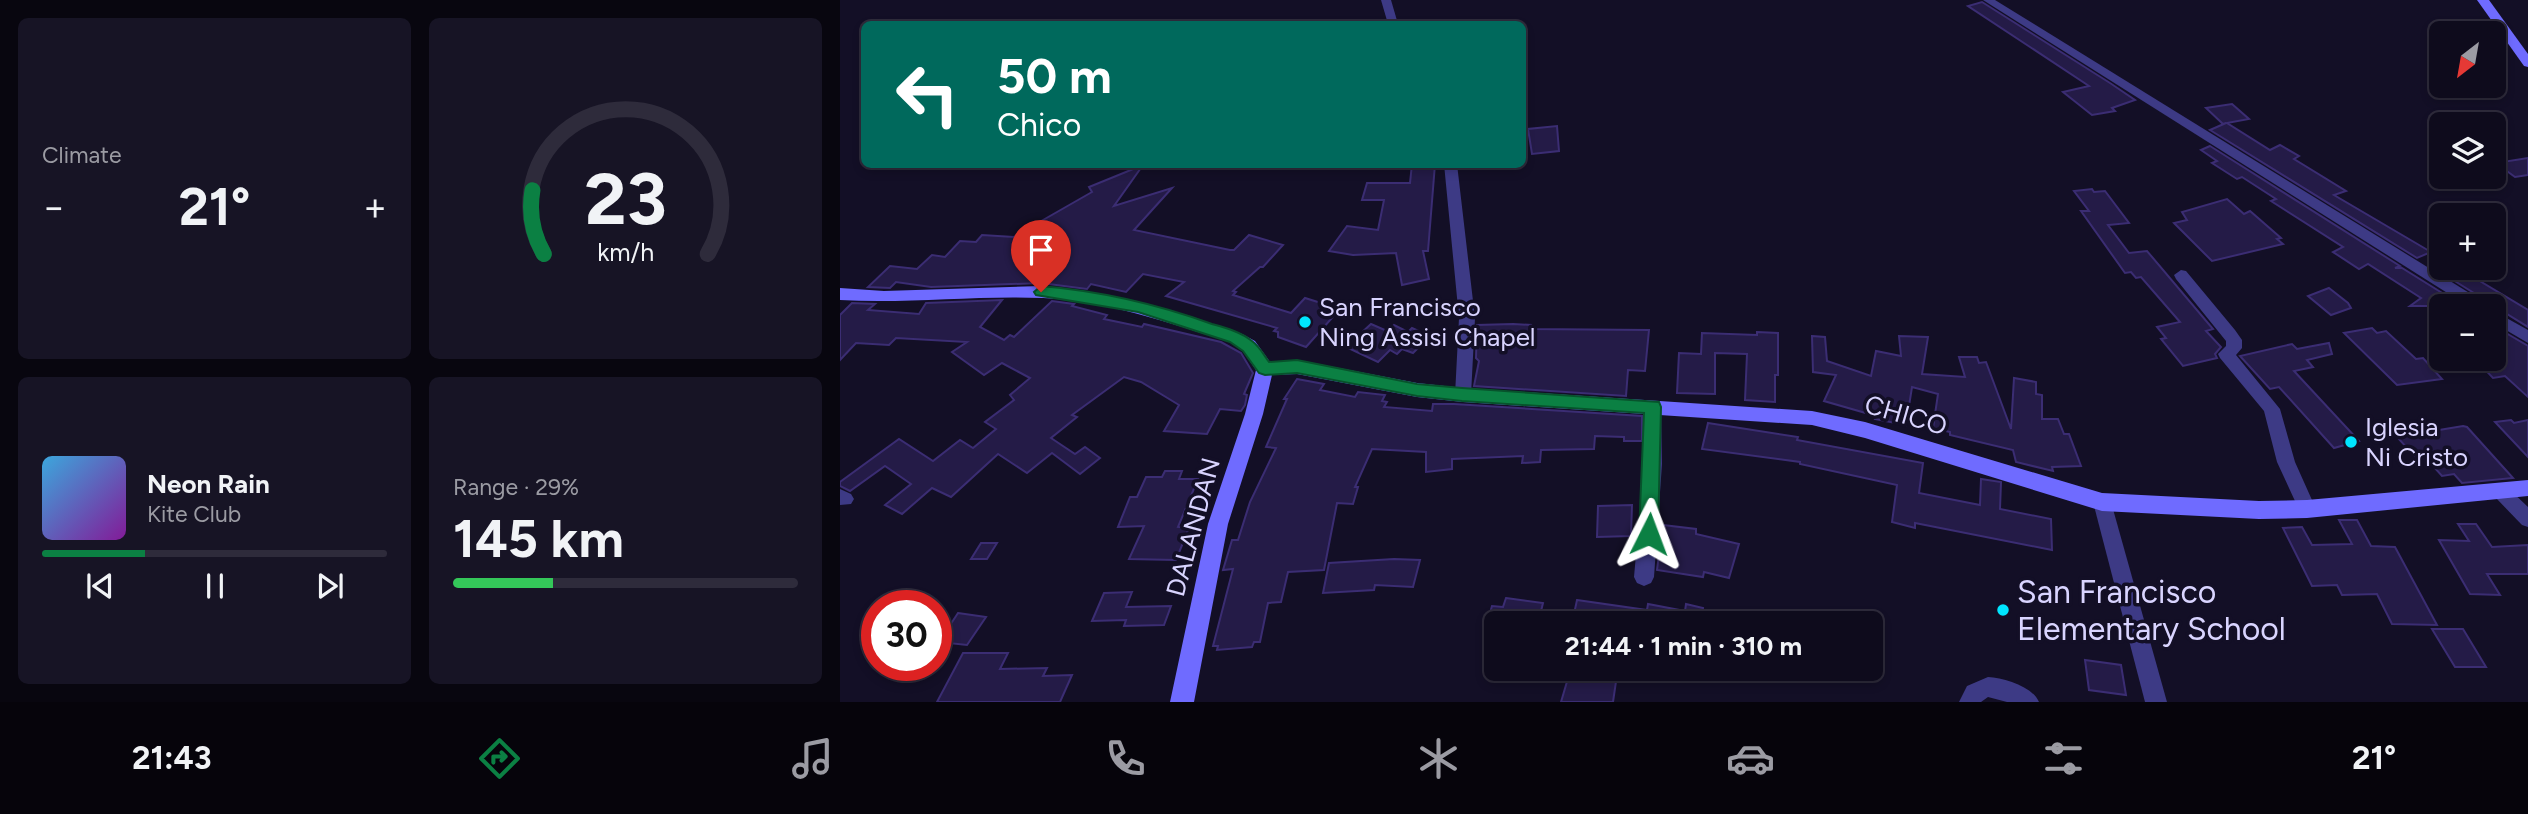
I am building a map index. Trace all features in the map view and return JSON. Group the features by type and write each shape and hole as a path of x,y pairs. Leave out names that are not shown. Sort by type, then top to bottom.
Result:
{"street":[{"path":"1386,0 1392,21"},
{"path":"1988,0 2460,294"},
{"path":"2483,0 2528,63"},
{"path":"1450,168 1467,318 1462,395"},
{"path":"2181,275 2234,340 2234,348 2226,355 2272,409 2286,462 2307,509"},
{"path":"840,294 884,297 1041,292 1076,295 1138,307 1236,338 1249,346 1265,369"},
{"path":"2506,323 2528,337"},
{"name":"CHICO","path":"1265,369 1297,366 1417,390 1462,395 1812,418 1865,430 2102,502 2259,510 2307,509 2528,488"},
{"name":"DALANDAN","path":"1182,702 1218,524 1254,414 1265,369"},
{"path":"1643,577 1653,464 1653,407"},
{"path":"2501,492 2528,519"},
{"path":"2102,502 2156,702"},
{"path":"1970,702 1972,696 1981,689 1999,686 2028,702"}],"building":[{"path":"1982,2 2135,100 2112,108 2115,111 2092,115 2063,92 2089,86 1968,6"},
{"path":"2232,104 2249,119 2227,123 2270,150 2280,145 2299,156 2294,159 2346,191 2334,195 2429,253 2417,258 2210,130 2226,123 2223,124 2206,108"},
{"path":"1557,126 1559,151 1532,154 1528,129"},
{"path":"2210,146 2400,266 2395,268 2402,268 2444,294 2429,294 2429,306 2410,306 2421,298 2368,264 2359,269 2333,252 2343,247 2271,201 2276,199 2242,177 2237,179 2212,163 2217,161 2201,150"},
{"path":"2528,158 2528,175 2515,177 2506,170 2506,161"},
{"path":"1141,168 1114,206 1172,188 1134,230 1230,250 1234,250 1249,235 1283,245 1263,267 1233,291 1236,292 1233,295 1291,313 1305,298 1340,309 1306,347 1278,337 1278,332 1274,331 1277,328 1166,296 1184,282 1143,274 1126,292 1091,284 1087,289 1041,283 931,287 896,282 890,288 868,287 890,266 917,269 932,255 945,257 960,241 976,242 982,235 1014,237 1031,223 1036,224 1092,192 1089,187"},
{"path":"1412,168 1435,168 1428,251 1423,251 1429,279 1402,285 1396,253 1353,255 1329,251 1347,226 1378,230 1384,200 1362,200 1367,183 1410,183"},
{"path":"2092,189 2094,192 2105,191 2129,223 2108,225 2129,253 2147,251 2213,329 2206,331 2221,347 2215,354 2217,358 2183,366 2161,339 2166,338 2157,327 2180,322 2141,277 2136,278 2131,272 2125,273 2081,211 2089,211 2074,191"},
{"path":"2227,199 2244,214 2250,211 2281,238 2277,239 2283,244 2212,261 2174,223 2187,220 2182,212"},
{"path":"2453,280 2478,280 2501,294 2475,294"},
{"path":"2329,288 2351,308 2331,315 2308,296"},
{"path":"2506,297 2528,310 2528,327 2506,313"},
{"path":"1002,300 980,327 1004,340 1010,335 1014,337 1052,301 1074,304 1072,306 1107,315 1104,319 1142,327 1144,324 1221,342 1241,353 1253,373 1244,394 1247,395 1245,405 1241,411 1220,409 1207,434 1164,431 1179,405 1141,382 1124,377 1072,415 1077,417 1051,438 1075,454 1085,447 1100,458 1080,474 1052,453 1027,473 998,454 951,497 932,488 902,514 885,505 911,484 885,466 850,491 840,486 840,482 899,439 933,461 960,440 973,448 996,429 985,422 1014,400 1010,395 1030,378 1002,363 984,375 952,352 967,342 896,338 889,345 856,343 840,360 840,315 852,303 875,304 868,310 919,314 926,303"},
{"path":"1371,324 1387,331 1394,325 1408,332 1412,328 1430,336 1413,353 1402,349 1397,354 1390,350 1378,362 1346,347"},
{"path":"1477,325 1531,325 1530,329 1649,330 1645,371 1628,370 1626,396 1474,386 1479,361 1476,358"},
{"path":"2372,328 2377,333 2386,331 2416,359 2423,358 2429,365 2429,371 2435,371 2442,379 2397,385 2344,333"},
{"path":"1757,332 1778,333 1775,402 1745,400 1747,354 1715,353 1715,394 1677,393 1679,353 1701,354 1702,333 1757,335"},
{"path":"2506,333 2528,346 2528,397 2505,376 2493,378 2486,371 2506,371"},
{"path":"1812,336 1825,337 1827,361 1871,376 1876,351 1901,356 1899,336 1928,337 1922,374 1965,377 1959,357 1977,357 1979,363 1986,362 2011,429 2014,378 2036,382 2036,394 2042,395 2042,419 2058,419 2064,434 2069,434 2081,466 2052,467 2053,471 2016,462 2013,450 1950,435 1950,432 1933,428 1938,394 1912,387 1906,425 1875,419 1876,416 1824,401 1836,375 1813,372"},
{"path":"2329,343 2332,354 2307,360 2313,367 2294,371 2359,441 2334,448 2279,387 2270,389 2240,356 2292,344 2297,349"},
{"path":"1297,379 1324,384 1320,390 1355,397 1358,392 1385,395 1382,401 1387,402 1384,407 1432,411 1433,404 1454,404 1642,416 1642,441 1595,436 1594,449 1541,450 1540,462 1522,463 1523,456 1452,459 1452,469 1426,472 1426,452 1372,449 1355,487 1358,487 1353,504 1337,503 1324,570 1288,572 1281,602 1268,603 1260,642 1254,642 1252,647 1217,650 1218,646 1213,646 1233,569 1223,570 1232,540 1238,540 1250,502 1276,448 1266,447 1287,399 1284,399"},
{"path":"2511,420 2514,423 2528,420 2528,457 2495,422"},
{"path":"1708,423 1798,437 1797,440 1923,463 1919,493 1980,505 1981,479 2001,482 2000,509 2051,519 2052,550 1915,523 1915,528 1892,522 1897,485 1800,462 1702,449"},
{"path":"2467,427 2513,478 2462,483 2454,474 2442,476 2426,458 2418,460 2397,437"},
{"path":"1165,471 1182,471 1179,479 1198,479 1178,527 1189,528 1176,560 1129,559 1144,526 1118,527 1130,497 1137,497 1146,477 1162,477"},
{"path":"1632,505 1631,536 1597,537 1598,506"},
{"path":"2339,520 2357,520 2371,546 2395,547 2437,625 2392,624 2377,594 2342,595 2337,585 2312,586 2283,528 2302,527 2312,545 2352,544"},
{"path":"2458,524 2476,524 2492,547 2528,545 2528,574 2487,574 2500,595 2470,594 2439,540 2469,541"},
{"path":"1663,525 1696,529 1696,534 1739,544 1729,578 1704,572 1703,577 1657,570"},
{"path":"981,543 997,543 987,559 971,559"},
{"path":"1420,560 1413,587 1375,585 1374,590 1323,593 1329,563"},
{"path":"1132,592 1126,607 1171,606 1164,625 1124,626 1126,620 1092,621 1104,593"},
{"path":"1506,598 1543,603 1541,611 1491,611 1492,606 1503,607"},
{"path":"1577,600 1647,610 1648,604 1685,611 1575,611"},
{"path":"1686,604 1703,608 1702,611 1685,611"},
{"path":"958,613 986,617 967,645 952,643 952,622"},
{"path":"2432,629 2463,629 2486,667 2455,667"},
{"path":"963,653 1008,653 1000,669 1047,668 1043,676 1072,675 1060,702 937,702 948,681 952,681 952,674"},
{"path":"2085,660 2121,665 2126,695 2089,690"},
{"path":"1567,681 1616,681 1613,702 1561,702"}],"place":[{"name":"San Francisco Ning Assisi Chapel","path":"1305,322"},
{"name":"Iglesia Ni Cristo","path":"2351,442"},
{"name":"San Francisco Elementary School","path":"2003,610"}],"route":[{"path":"1041,292 1076,295 1138,307 1184,320 1236,338 1249,346 1265,369 1297,366 1417,390 1462,395 1653,407 1649,534"}]}
